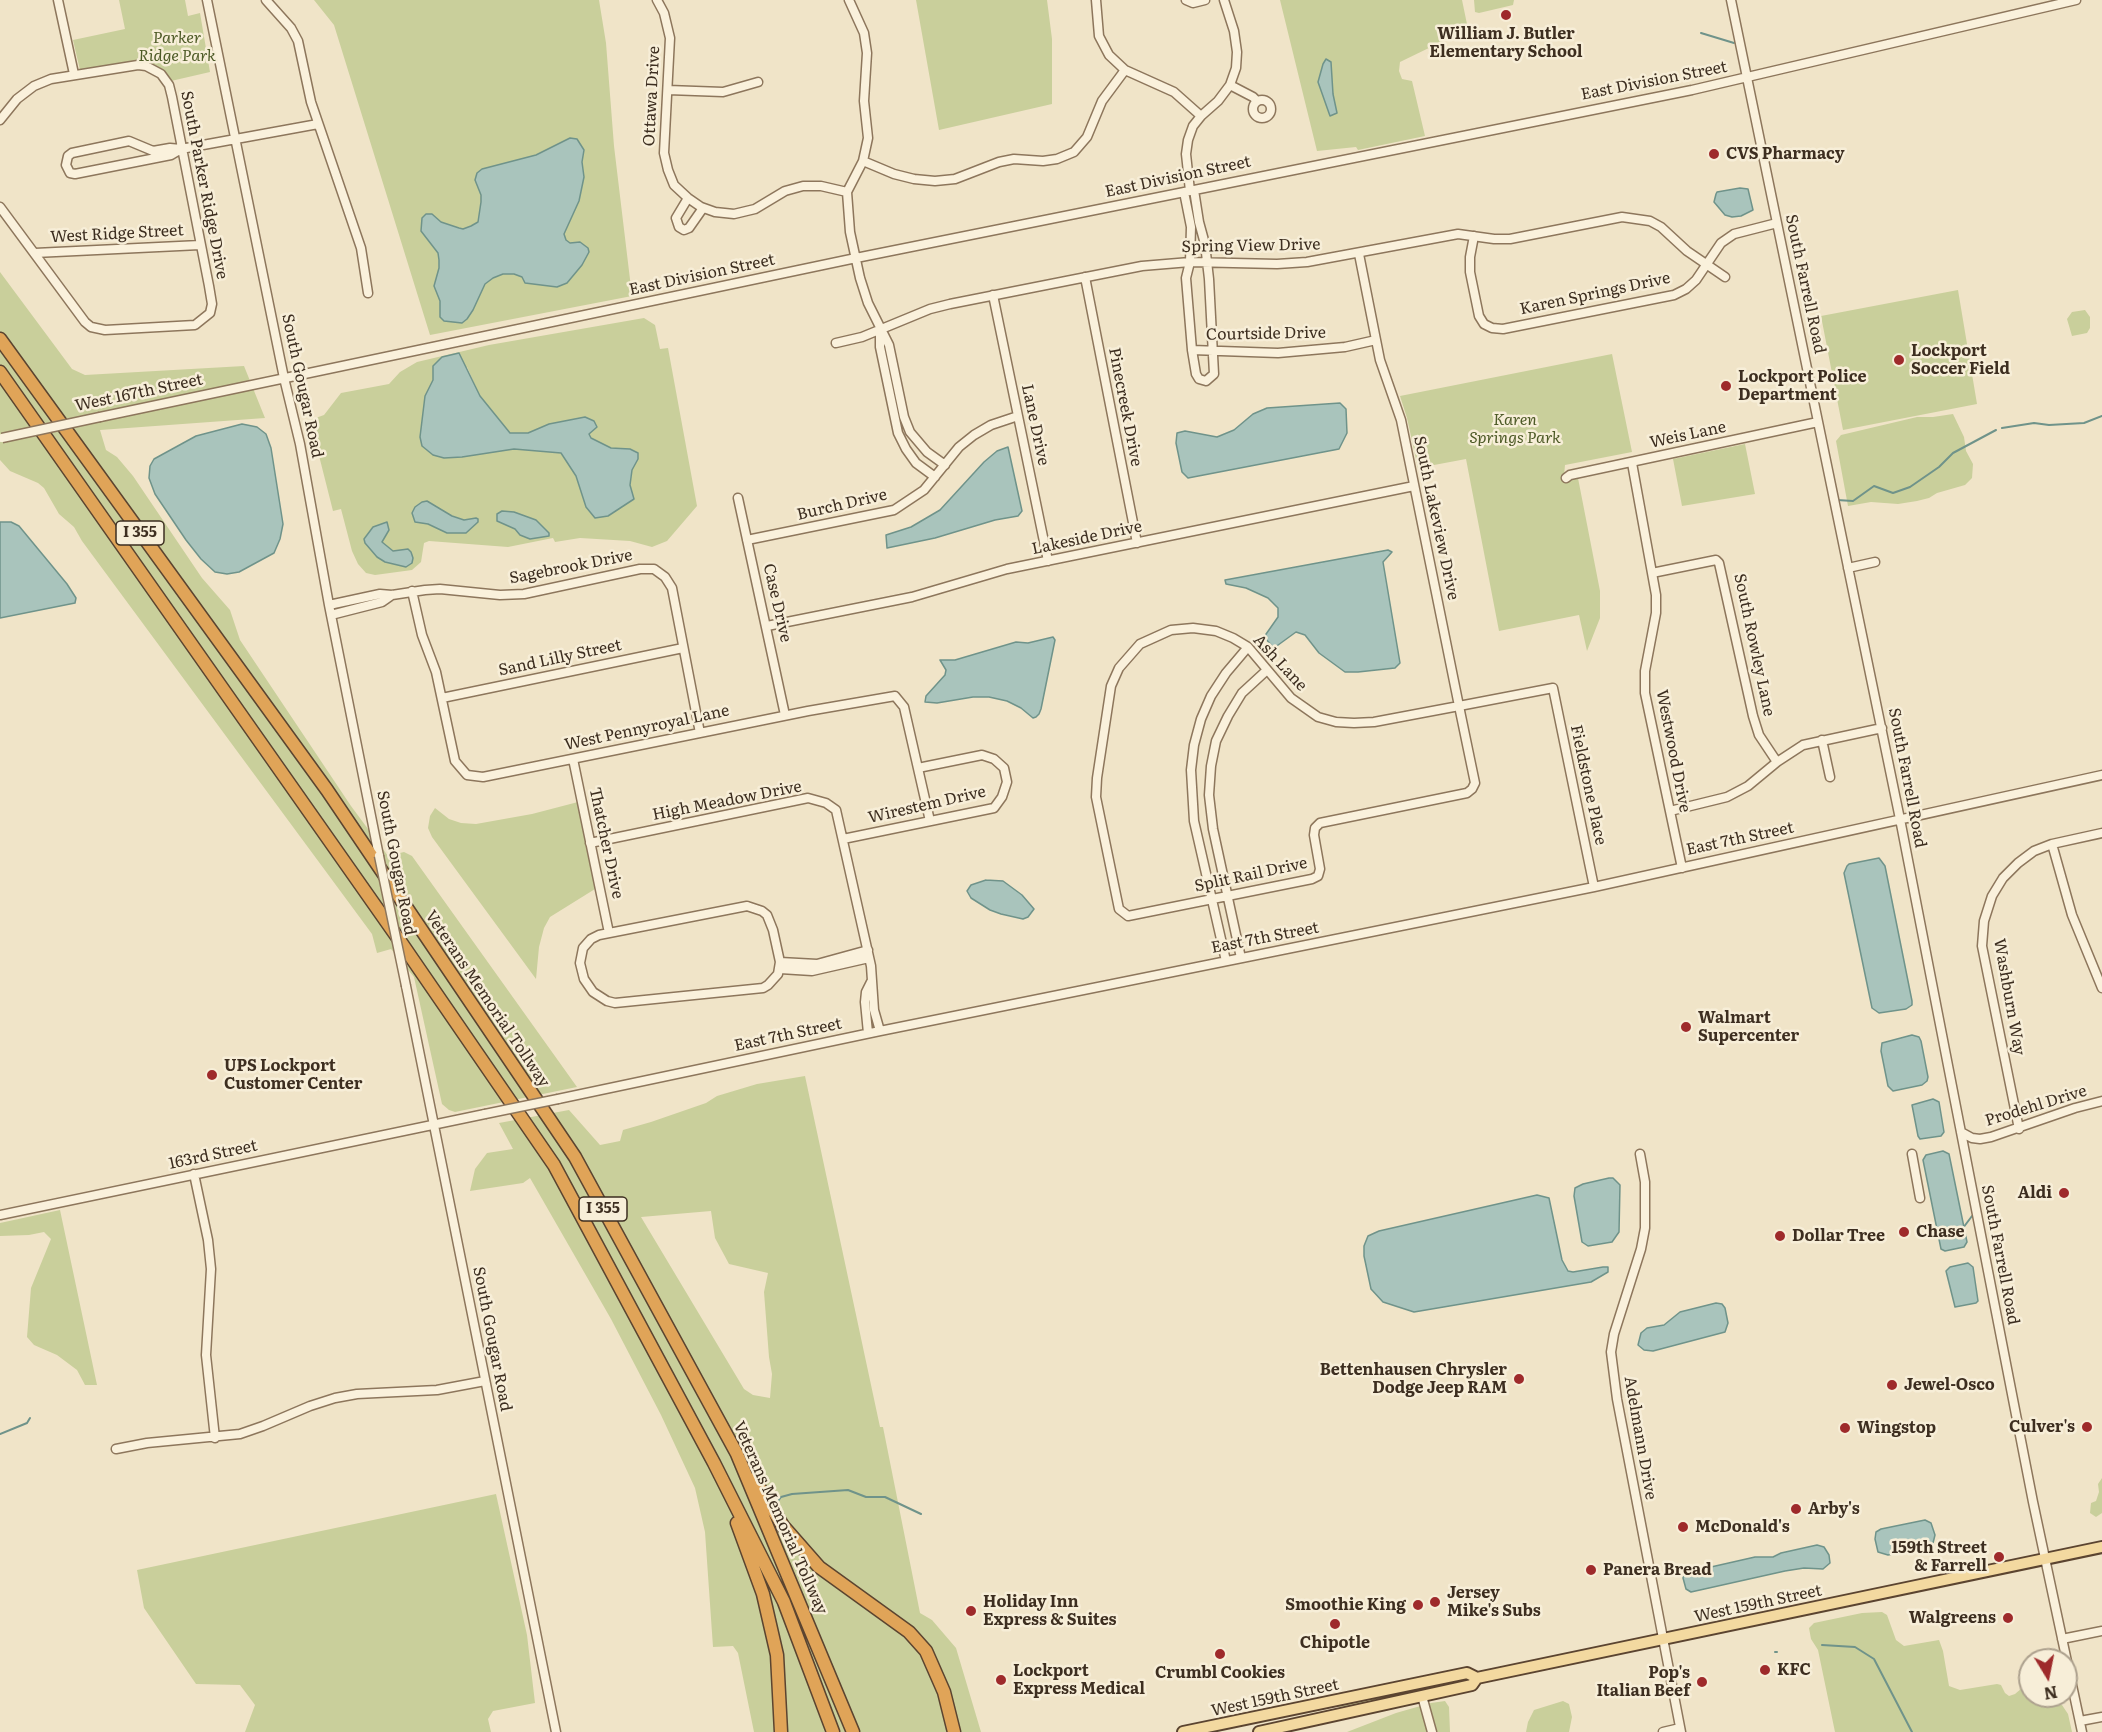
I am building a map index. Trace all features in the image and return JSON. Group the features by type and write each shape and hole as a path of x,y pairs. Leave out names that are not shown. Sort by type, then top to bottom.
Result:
{"highway":[{"name":"Veterans Memorial Tollway","path":"0,339 327,790 574,1157 730,1442 853,1732"},
{"name":"Veterans Memorial Tollway","path":"0,372 400,941 554,1165 714,1463 784,1602 832,1732"},
{"path":"730,1442 783,1526 819,1567 909,1632 926,1651 944,1692 954,1732"},
{"path":"714,1463 763,1594 777,1655 781,1732"}],"main road":[{"name":"West 159th Street","path":"1258,1732 1472,1684 1477,1678 2046,1561 2102,1546"},
{"name":"West 159th Street","path":"1183,1732 1467,1673 1477,1678"}],"street":[{"path":"0,120 17,99 34,86 51,79 74,74 58,0"},
{"name":"South Gougar Road","path":"207,0 284,378 300,444 329,605 556,1732"},
{"path":"266,0 291,28 298,41 311,102 357,233 364,260 368,293"},
{"name":"Ottawa Drive","path":"657,0 664,13 670,38 664,153 674,184 687,198 703,208 734,214 755,209 785,191 802,186 821,186 847,192"},
{"path":"849,0 864,33 867,53 864,101 868,138 863,161 847,192 847,211 860,278 868,303 889,345 904,417 910,432 927,452 945,465"},
{"path":"1096,0 1099,36 1109,55 1125,70 1174,92 1201,116"},
{"path":"1186,0 1192,3 1205,0"},
{"path":"1189,191 1205,244 1209,279 1214,374 1206,381 1199,379 1196,374 1192,350 1186,278 1190,262 1191,227 1186,154 1193,126 1218,101 1230,85 1236,68 1237,52 1234,32 1224,0"},
{"name":"South Farrell Road","path":"1731,0 1900,819 2046,1561 2082,1732"},
{"name":"East Division Street","path":"284,378 856,258 1746,78 2076,0"},
{"name":"South Parker Ridge Drive","path":"35,253 84,322 97,330 195,325 210,313 212,304 169,85 155,70 138,65 74,74"},
{"path":"863,161 894,174 935,181 955,178 1014,159 1043,161 1057,159 1074,152 1088,137 1102,101 1125,70"},
{"path":"668,90 723,92 758,82"},
{"path":"1230,85 1257,101"},
{"path":"181,149 171,155 75,174 70,173 66,165 68,156 72,153 129,141 153,151 181,149 318,124"},
{"path":"687,198 676,218 679,227 684,230 689,228 703,208"},
{"path":"0,207 35,253"},
{"name":"Spring View Drive","path":"836,343 880,330 930,309 1142,266 1190,262 1277,264 1325,260 1458,234 1510,239 1622,218 1650,221 1661,227 1687,250 1725,277"},
{"name":"Karen Springs Drive","path":"1474,236 1470,272 1479,316 1484,324 1492,328 1503,329 1674,295 1686,289 1721,243 1734,234 1777,224"},
{"name":"West Ridge Street","path":"35,253 200,244"},
{"name":"South Lakeview Drive","path":"1359,254 1386,382 1401,420 1475,783 1472,789"},
{"name":"Pinecreek Drive","path":"1084,277 1137,543"},
{"name":"Lane Drive","path":"993,295 1047,561"},
{"path":"880,330 880,347 898,434 916,463 935,477"},
{"name":"Courtside Drive","path":"1192,350 1313,351 1376,340"},
{"name":"West 167th Street","path":"1,438 284,378"},
{"name":"Burch Drive","path":"747,540 894,510 924,490 959,447 974,435 991,425 1018,416"},
{"name":"Weis Lane","path":"1566,478 1570,475 1818,422"},
{"name":"Westwood Drive","path":"1632,463 1652,573 1656,613 1645,671 1645,693 1682,868"},
{"name":"Lakeside Drive","path":"767,626 912,597 1007,569 1414,486"},
{"name":"Case Drive","path":"738,498 785,715"},
{"name":"South Rowley Lane","path":"1652,573 1716,560 1719,563 1753,716 1759,735 1777,762"},
{"path":"1848,568 1875,562"},
{"name":"Sagebrook Drive","path":"329,605 380,594 392,595 440,589 512,595 639,569 654,569 666,576 672,588 700,733"},
{"name":"West Pennyroyal Lane","path":"412,591 422,635 434,666 455,761 467,775 483,777 785,715 895,696 904,707 930,821"},
{"name":"Sagebrook Drive","path":"331,615 382,602 392,595"},
{"name":"Ash Lane","path":"1123,914 1119,909 1096,797 1097,778 1110,686 1119,668 1140,644 1171,630 1193,628 1216,631 1248,647 1291,699 1318,717 1336,722 1374,722 1553,688"},
{"path":"1226,961 1194,821 1191,770 1201,718 1211,696 1226,673 1248,647"},
{"name":"Sand Lilly Street","path":"442,698 683,648"},
{"path":"1240,958 1213,829 1209,795 1211,766 1216,741 1228,716 1242,693 1266,670"},
{"name":"Fieldstone Place","path":"1553,688 1594,887"},
{"path":"1670,811 1726,797 1748,786 1777,762 1803,745 1881,728"},
{"path":"1822,740 1830,777"},
{"name":"Wirestem Drive","path":"843,839 994,808 1002,797 1007,782 1004,768 994,759 982,755 918,768"},
{"name":"Thatcher Drive","path":"573,759 609,933"},
{"name":"East 7th Street","path":"433,1126 868,1033 1594,887 2102,775"},
{"name":"Split Rail Drive","path":"1123,914 1128,916 1312,879 1318,876 1320,869 1314,835 1315,828 1320,823 1467,793 1472,789"},
{"path":"1192,797 1209,795"},
{"name":"High Meadow Drive","path":"590,843 808,798 826,803 836,810 843,839 869,954 874,1010 880,1031"},
{"name":"Washburn Way","path":"2019,1129 1982,946 1984,921 1992,896 2004,878 2034,851 2052,844 2102,833"},
{"path":"2052,844 2070,906 2102,988"},
{"path":"736,907 755,908 762,910 771,921 780,965 768,985 755,990 615,1004 593,992 584,979 580,963 580,955 586,942 609,933 736,907"},
{"path":"780,965 808,965 869,954"},
{"name":"High Meadow Drive","path":"868,1033 865,1002 871,981"},
{"name":"Prodehl Drive","path":"1961,1132 1972,1138 1980,1139 2019,1129 2075,1108 2102,1101"},
{"name":"163rd Street","path":"0,1215 433,1126"},
{"name":"Prodehl Drive","path":"1965,1153 1980,1139"},
{"name":"Adelmann Drive","path":"1640,1154 1645,1182 1645,1228 1641,1249 1614,1334 1611,1352 1617,1399 1680,1730"},
{"path":"1912,1154 1920,1198"},
{"path":"194,1174 208,1240 211,1269 206,1354 214,1438"},
{"path":"116,1449 240,1434 334,1398 357,1394 437,1390 485,1381"},
{"path":"2062,1639 2102,1631"},
{"path":"1422,1696 1432,1732"},
{"path":"2080,1721 2102,1717"},
{"path":"1663,1732 1680,1730"}],"green space":[{"name":"Parker Ridge Park","path":"119,0 185,0 188,16 200,13 210,72 171,81 162,70 145,62 80,70 73,40 125,29"},
{"path":"314,0 599,0 606,43 614,146 632,296 430,335 334,25"},
{"path":"916,0 1047,0 1052,39 1052,104 939,130"},
{"path":"1280,0 1462,0 1468,29 1400,62 1399,71 1402,79 1412,81 1425,136 1358,150 1356,147 1317,151"},
{"path":"1474,0 1514,0 1513,5 1479,13 1475,12"},
{"path":"0,272 72,369 85,375 244,366 265,418 100,430 106,450 117,457 133,476 202,578 230,610 240,640 351,806 388,856 404,852 412,856 577,1087 455,1112 442,1104 414,977 391,949 377,953 372,934 82,541 74,527 59,514 44,488 10,471 0,460"},
{"name":"Lockport Soccer Field","path":"1958,290 1977,404 1843,430 1821,316"},
{"path":"2085,310 2090,317 2090,328 2087,333 2072,336 2067,319 2072,312"},
{"path":"644,318 655,325 660,349 668,348 697,506 667,541 652,547 630,541 580,538 555,542 553,538 508,547 429,541 424,543 421,562 412,570 375,575 366,573 358,564 352,551 341,509 333,511 310,420 324,415 341,393 389,384 400,372 417,362 489,345","holes":["467,367 480,396 510,433 528,433 549,424 585,417 591,438 611,448 630,449 638,459 632,470 630,485 634,499 608,516 586,507 576,476 561,453 514,449 462,457 425,396 433,380"]},
{"name":"Karen Springs Park","path":"1612,354 1632,452 1565,465 1564,476 1577,473 1600,591 1600,618 1587,651 1579,615 1499,631 1466,459 1418,468 1400,396"},
{"path":"1953,414 1973,464 1972,478 1965,485 1917,501 1898,504 1871,502 1848,506 1836,441 1841,435 1917,417"},
{"path":"1745,444 1755,494 1682,506 1673,459"},
{"path":"578,802 595,889 550,917 544,928 539,947 536,979 432,837 428,828 430,816 435,808 449,819 476,824 532,814"},
{"path":"805,1076 880,1427 883,1427 920,1613 932,1620 956,1648 981,1732 754,1732 738,1653 733,1646 713,1647 705,1532 695,1488 661,1415 611,1319 530,1178 523,1183 470,1191 475,1169 487,1153 513,1149 499,1123 569,1110 600,1145 620,1141 623,1130 757,1084","holes":["711,1211 715,1238 729,1264 768,1273 764,1292 772,1374 770,1398 753,1395 744,1389 641,1217"]},
{"path":"60,1210 97,1385 85,1385 77,1370 57,1355 34,1345 27,1337 31,1288 51,1239 44,1232 0,1236 0,1223"},
{"path":"2102,1478 2102,1513 2096,1517 2090,1513 2091,1503 2096,1501 2099,1492 2098,1484"},
{"path":"496,1494 527,1635 535,1703 493,1711 488,1719 491,1732 245,1732 255,1705 240,1685 196,1684 144,1608 137,1570"},
{"path":"1882,1612 1887,1615 1896,1640 1904,1646 1939,1640 1949,1686 1960,1690 1997,1684 2001,1685 2009,1696 2018,1691 2018,1708 2064,1708 2068,1714 2072,1732 1835,1732 1818,1650 1811,1639 1809,1628 1814,1623 1862,1613"},
{"path":"1415,1688 1417,1693 1353,1706 1334,1705"},
{"path":"1445,1701 1449,1707 1450,1732 1347,1732 1396,1713"},
{"path":"1563,1701 1569,1704 1572,1717 1569,1732 1526,1732 1534,1710"}],"water":[{"path":"1326,59 1331,62 1337,113 1330,116 1318,82"},
{"path":"570,138 577,139 584,150 582,162 584,177 579,201 564,234 570,243 580,242 588,248 589,252 582,265 567,283 557,287 525,283 522,277 514,274 503,274 493,278 485,284 467,319 462,323 444,321 440,317 440,301 434,286 439,268 438,253 421,231 422,218 426,214 432,214 441,222 459,228 471,226 478,222 481,202 481,195 475,180 477,173 482,169 536,155"},
{"path":"1748,189 1753,210 1741,216 1725,215 1714,202 1717,192"},
{"path":"459,353 480,396 510,433 528,433 549,424 585,417 594,421 597,427 589,434 591,438 611,448 630,449 638,453 630,485 634,499 608,516 595,518 586,507 576,476 561,453 514,449 444,458 433,455 422,446 420,437 425,396 433,380 433,366 442,357"},
{"path":"1340,403 1346,409 1347,433 1339,449 1188,478 1182,472 1176,443 1177,433 1185,431 1217,437 1234,430 1253,414 1267,408"},
{"path":"242,424 257,427 266,434 271,448 283,524 274,553 239,572 227,574 215,572 186,540 155,494 149,478 150,466 154,459 196,436"},
{"path":"1008,447 1022,511 1018,516 887,548 886,535 911,527 940,510 984,462 997,451"},
{"path":"427,501 452,516 464,520 476,518 478,522 466,533 447,533 428,524 415,522 412,513 415,507"},
{"path":"502,511 514,512 536,520 549,533 549,536 530,539 520,535 515,529 497,521 497,514"},
{"path":"0,522 11,522 19,526 67,584 76,598 75,603 0,618"},
{"path":"387,522 389,530 382,542 393,551 408,549 411,552 412,563 406,567 385,562 377,557 365,543 364,539 373,527"},
{"path":"1388,550 1392,552 1383,562 1400,663 1395,668 1345,672 1319,653 1305,635 1296,632 1274,648 1264,637 1278,617 1278,608 1268,598 1246,588 1226,584 1225,580"},
{"path":"1053,637 1055,640 1041,709 1036,717 1033,718 1021,708 1007,701 989,697 973,697 937,703 925,702 926,696 945,675 946,670 940,660 955,660 1016,642 1028,643"},
{"path":"1879,858 1885,866 1912,1005 1906,1009 1879,1013 1872,1008 1844,873 1849,864"},
{"path":"986,880 1003,881 1022,895 1034,909 1028,917 1023,919 990,910 971,898 967,891 971,885"},
{"path":"1912,1035 1919,1037 1921,1041 1927,1081 1922,1085 1893,1091 1888,1086 1881,1051 1882,1043"},
{"path":"1933,1099 1939,1102 1944,1132 1941,1136 1920,1139 1912,1105"},
{"path":"1943,1151 1949,1154 1967,1242 1964,1247 1945,1251 1941,1249 1923,1160 1926,1155"},
{"path":"1613,1178 1620,1185 1619,1232 1612,1242 1588,1246 1582,1242 1574,1196 1575,1188"},
{"path":"1537,1195 1549,1198 1562,1260 1568,1271 1608,1267 1608,1272 1591,1282 1414,1312 1383,1302 1371,1289 1364,1256 1364,1246 1368,1236 1379,1231"},
{"path":"1968,1263 1973,1267 1978,1301 1955,1307 1946,1271 1950,1267"},
{"path":"1716,1303 1722,1304 1725,1308 1728,1323 1725,1332 1653,1351 1644,1350 1638,1345 1641,1333 1647,1328 1664,1325 1680,1312"},
{"path":"1925,1520 1931,1523 1935,1535 1933,1543 1927,1547 1888,1555 1878,1552 1876,1532"},
{"path":"1817,1545 1824,1547 1829,1555 1830,1563 1823,1569 1804,1568 1691,1592 1686,1589 1683,1578 1684,1574 1689,1572 1755,1557 1773,1557"}],"waterway":[{"path":"1701,33 1734,43"},
{"path":"2002,428 2034,423 2049,425 2084,423 2102,416"},
{"path":"1837,500 1853,501 1874,486 1893,493 1910,487 1939,467 1953,453 1996,430"},
{"path":"1963,1228 1972,1216"},
{"path":"0,1434 27,1423 30,1418"},
{"path":"778,1501 781,1497 792,1494 848,1490 866,1497 885,1497 921,1514"},
{"path":"1822,1645 1855,1647 1874,1659 1912,1732"}],"place":[{"name":"William J. Butler Elementary School","path":"1506,15"},
{"name":"CVS Pharmacy","path":"1714,154"},
{"name":"Lockport Soccer Field","path":"1899,360"},
{"name":"Lockport Police Department","path":"1726,386"},
{"name":"Walmart Supercenter","path":"1686,1027"},
{"name":"UPS Lockport Customer Center","path":"212,1075"},
{"name":"Aldi","path":"2064,1193"},
{"name":"Chase","path":"1904,1232"},
{"name":"Dollar Tree","path":"1780,1236"},
{"name":"Bettenhausen Chrysler Dodge Jeep RAM","path":"1519,1379"},
{"name":"Jewel-Osco","path":"1892,1385"},
{"name":"Culver's","path":"2087,1427"},
{"name":"Wingstop","path":"1845,1428"},
{"name":"Arby's","path":"1796,1509"},
{"name":"McDonald's","path":"1683,1527"},
{"name":"159th Street & Farrell","path":"1999,1557"},
{"name":"Panera Bread","path":"1591,1570"},
{"name":"Jersey Mike's Subs","path":"1435,1602"},
{"name":"Smoothie King","path":"1418,1605"},
{"name":"Holiday Inn Express & Suites","path":"971,1611"},
{"name":"Walgreens","path":"2008,1618"},
{"name":"Chipotle","path":"1335,1624"},
{"name":"Crumbl Cookies","path":"1220,1654"},
{"name":"KFC","path":"1765,1670"},
{"name":"Lockport Express Medical","path":"1001,1680"},
{"name":"Pop's Italian Beef","path":"1702,1682"}]}
